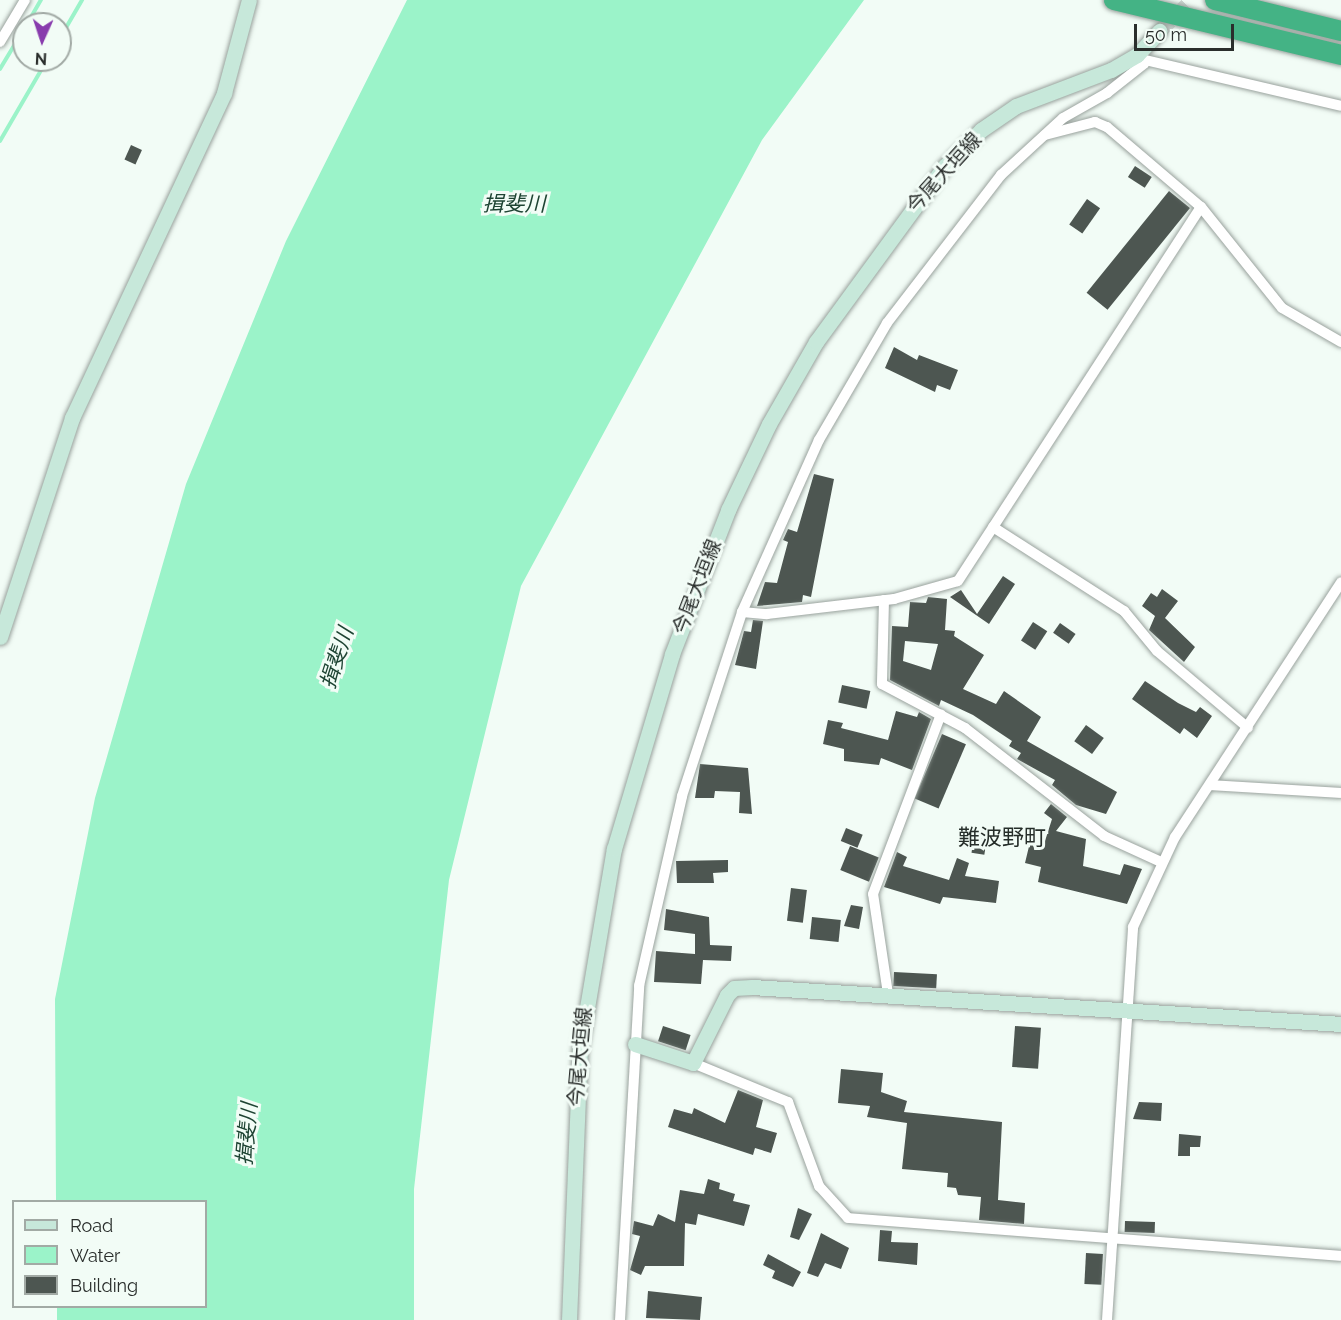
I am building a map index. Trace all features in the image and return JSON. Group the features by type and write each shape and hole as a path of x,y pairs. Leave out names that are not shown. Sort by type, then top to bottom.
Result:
{"highway":[{"path":"1114,0 1341,55"},
{"path":"1215,0 1341,31"}],"main road":[{"path":"0,638 72,418 224,93 249,0"},
{"name":"今尾大垣線","path":"568,1320 576,1099 587,986 614,849 672,654 718,532 769,424 816,342 945,166 981,130 1016,106 1141,59 1159,31"},
{"path":"635,1044 693,1063 734,988 888,994 1341,1024"}],"street":[{"path":"0,42 25,0"},
{"path":"620,1320 639,986 657,896 682,796 742,612 819,440 887,323 1001,175 1042,136 1141,59 1341,106"},
{"path":"1042,136 1095,122 1143,155 1201,207 1268,294 1341,342"},
{"path":"742,612 767,614 884,600 958,581 1201,207"},
{"path":"993,527 1124,611 1157,651 1248,728"},
{"path":"1107,1320 1133,927 1161,862 1341,582"},
{"path":"884,600 882,684 941,714 1104,836 1161,862"},
{"path":"888,994 873,894 941,714"},
{"path":"1210,785 1341,793"},
{"path":"693,1063 788,1102 819,1186 848,1218 1341,1256"}],"water":[{"name":"揖斐川","path":"407,0 864,0 762,140 521,586 449,880 414,1189 414,1320 57,1320 57,1308 207,1308 207,1200 56,1200 55,999 95,798 186,484 286,241"}],"building":[{"path":"131,145 142,150 135,164 124,160"},
{"path":"1135,166 1152,177 1145,188 1128,177"},
{"path":"1169,191 1190,208 1108,310 1087,293"},
{"path":"1087,199 1100,208 1082,234 1069,224"},
{"path":"894,347 917,360 919,355 958,370 950,390 937,385 935,392 885,368"},
{"path":"814,474 834,479 811,597 803,595 802,602 757,606 765,582 777,583 788,542 783,540 788,529 797,532"},
{"path":"1003,576 1015,584 989,624 950,597 961,590 977,614"},
{"path":"1162,589 1178,601 1165,618 1195,647 1184,662 1149,630 1155,616 1142,606 1151,593 1157,597"},
{"path":"928,597 947,599 945,630 955,631 954,636 984,655 963,689 996,704 1004,691 1041,717 1027,741 1117,792 1106,814 1076,805 1052,785 1055,780 1017,759 1021,753 1009,746 1012,741 973,715 941,700 939,706 890,680 892,626 908,627 910,602 926,603","holes":["905,641 938,644 931,670 903,661"]},
{"path":"753,620 763,621 756,669 735,665 744,631 751,632"},
{"path":"1033,622 1047,631 1035,650 1021,640"},
{"path":"1060,623 1076,634 1069,644 1053,633"},
{"path":"1145,681 1178,703 1196,712 1200,707 1212,716 1197,738 1184,728 1180,734 1132,699"},
{"path":"842,685 870,691 867,709 838,703"},
{"path":"896,711 917,717 919,712 931,719 912,770 881,758 879,765 844,761 844,749 823,744 828,720 843,723 841,728 888,740"},
{"path":"1086,725 1104,738 1092,754 1074,741"},
{"path":"942,734 966,744 939,809 915,798"},
{"path":"700,764 748,768 752,814 739,813 740,792 715,791 714,798 695,798"},
{"path":"1051,804 1067,817 1056,831 1086,839 1083,866 1120,875 1124,864 1142,869 1127,904 1038,882 1041,867 1025,863 1031,838 1045,841 1052,819 1044,813"},
{"path":"846,828 863,835 857,848 841,841"},
{"path":"974,837 987,839 984,855 971,853"},
{"path":"850,846 879,858 869,882 840,870"},
{"path":"897,852 907,857 903,866 949,880 957,858 969,863 965,876 999,881 996,903 943,897 940,904 884,887"},
{"path":"728,860 728,872 713,873 714,883 677,883 676,861"},
{"path":"791,888 807,890 803,923 787,921"},
{"path":"851,905 863,907 859,929 844,926"},
{"path":"666,909 709,917 710,945 732,946 731,961 703,960 701,984 654,982 656,951 695,954 695,934 664,930"},
{"path":"812,917 841,920 839,942 810,939"},
{"path":"894,972 937,974 936,988 893,986"},
{"path":"663,1026 691,1035 686,1050 658,1041"},
{"path":"1015,1026 1041,1028 1038,1069 1012,1067"},
{"path":"841,1069 883,1073 881,1092 907,1101 904,1112 1002,1122 998,1200 1025,1203 1024,1224 979,1220 981,1197 958,1195 956,1188 947,1187 948,1173 902,1169 907,1123 867,1117 870,1106 838,1103"},
{"path":"738,1090 763,1100 756,1127 777,1133 771,1153 755,1148 753,1155 668,1127 674,1109 692,1114 694,1108 725,1123"},
{"path":"1139,1102 1162,1103 1161,1121 1133,1119"},
{"path":"1179,1134 1201,1136 1200,1147 1190,1147 1190,1156 1178,1156"},
{"path":"708,1179 720,1183 719,1189 735,1194 733,1201 750,1205 744,1226 698,1214 696,1225 685,1223 684,1266 645,1266 641,1275 630,1270 640,1236 632,1234 634,1221 653,1226 658,1214 675,1222 680,1190 704,1194"},
{"path":"798,1208 812,1214 799,1240 790,1237"},
{"path":"1125,1221 1155,1222 1155,1233 1125,1232"},
{"path":"880,1230 892,1231 891,1242 918,1243 917,1265 878,1261"},
{"path":"821,1233 849,1248 841,1269 825,1263 818,1277 807,1273"},
{"path":"1086,1253 1103,1254 1101,1285 1084,1284"},
{"path":"768,1254 801,1272 793,1287 772,1278 775,1271 763,1265"},
{"path":"648,1291 702,1297 700,1320 646,1318"}],"waterway":[{"path":"34,12 41,0"},
{"path":"72,17 82,0"},
{"path":"0,69 12,49"},
{"path":"0,141 40,72"}],"tunnel":[{"path":"1159,31 1192,0"}],"district":[{"name":"難波野町","path":"1002,838"}]}
